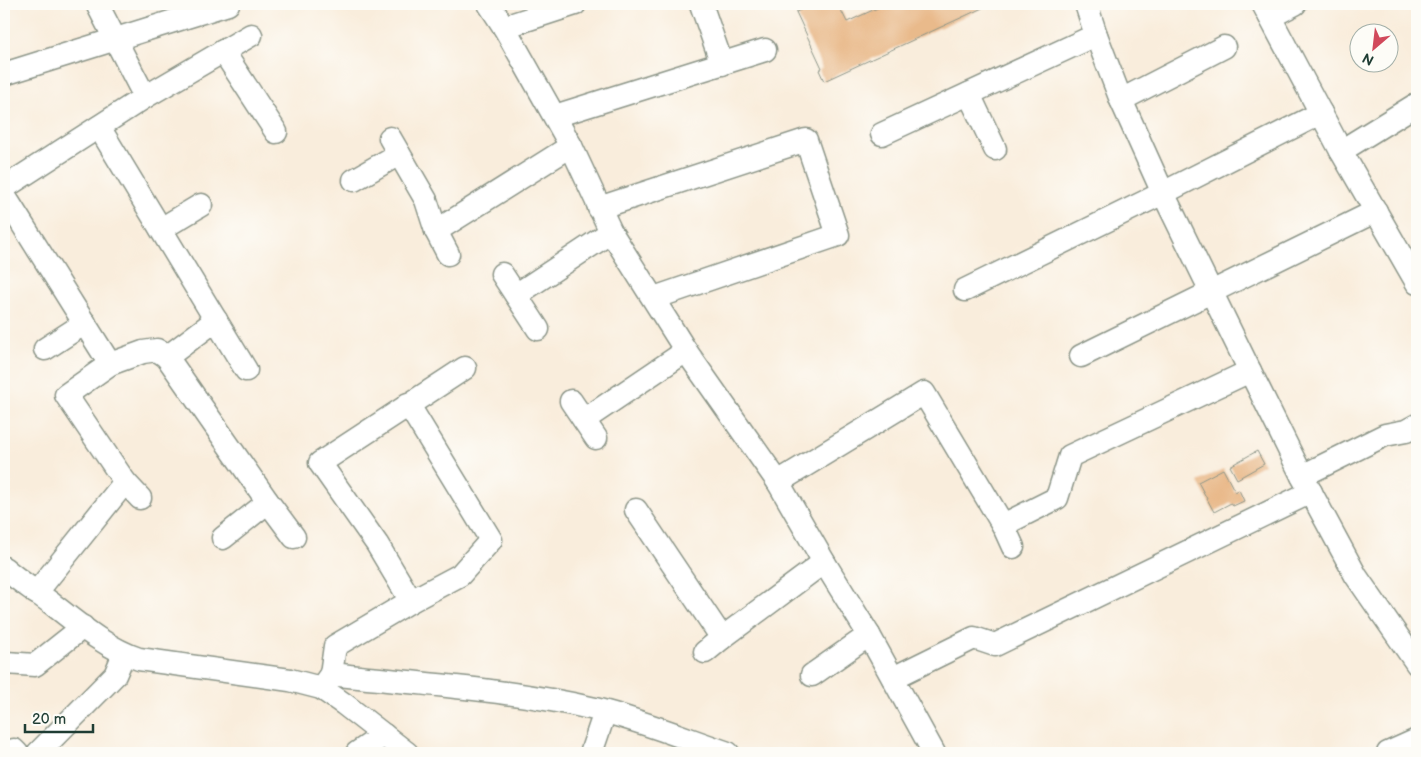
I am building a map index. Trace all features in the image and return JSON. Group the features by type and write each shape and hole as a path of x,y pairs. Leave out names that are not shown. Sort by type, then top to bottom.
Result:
{"street":[{"path":"97,4 145,97"},
{"path":"4,74 228,4"},
{"path":"489,4 555,116 611,232 686,351 778,482 869,635 934,753"},
{"path":"504,27 575,4"},
{"path":"701,4 722,64"},
{"path":"1086,4 1121,100 1163,194 1306,484 1356,576 1417,664"},
{"path":"1295,4 1266,10 1341,152 1417,283"},
{"path":"4,186 10,184 145,97 251,35"},
{"path":"882,134 1096,35"},
{"path":"1121,100 1224,47"},
{"path":"555,116 765,50"},
{"path":"223,51 276,132"},
{"path":"969,94 995,148"},
{"path":"1341,152 1417,104"},
{"path":"965,290 1163,194 1321,114"},
{"path":"99,127 246,370"},
{"path":"599,208 806,140 838,235 654,298"},
{"path":"354,180 394,146 426,200 436,231 448,254"},
{"path":"436,231 571,146"},
{"path":"4,195 76,294 85,323 110,364"},
{"path":"161,229 201,205"},
{"path":"1081,356 1376,211"},
{"path":"516,295 611,232"},
{"path":"502,274 538,329"},
{"path":"168,357 216,320"},
{"path":"44,348 85,323"},
{"path":"36,592 132,490 66,395 110,364 142,352 157,350 168,357 294,537"},
{"path":"584,420 686,351"},
{"path":"411,601 377,544 320,463 465,368"},
{"path":"1003,525 1057,498 1070,456 1250,371"},
{"path":"778,482 924,393 1003,525 1013,547"},
{"path":"571,401 596,438"},
{"path":"326,681 335,646 411,601 460,576 491,540 408,404"},
{"path":"893,678 974,638 996,645 1306,484 1385,435 1417,425"},
{"path":"223,538 268,502"},
{"path":"636,510 722,638"},
{"path":"705,652 824,562"},
{"path":"4,568 16,579 83,627 124,654 139,659 290,680 526,696 605,712 728,753"},
{"path":"4,665 6,663 35,665 83,627"},
{"path":"812,675 869,635"},
{"path":"38,753 115,675 124,654"},
{"path":"326,681 384,735 407,753"},
{"path":"591,753 605,712"},
{"path":"357,753 384,735"},
{"path":"1388,753 1417,740"}],"building":[{"path":"813,4 838,4 847,22 886,4 991,4 824,81 819,70 822,68 796,12"},
{"path":"1257,451 1264,464 1237,479 1230,466"},
{"path":"1223,469 1235,492 1239,490 1244,501 1233,506 1231,503 1214,512 1198,482"}]}
